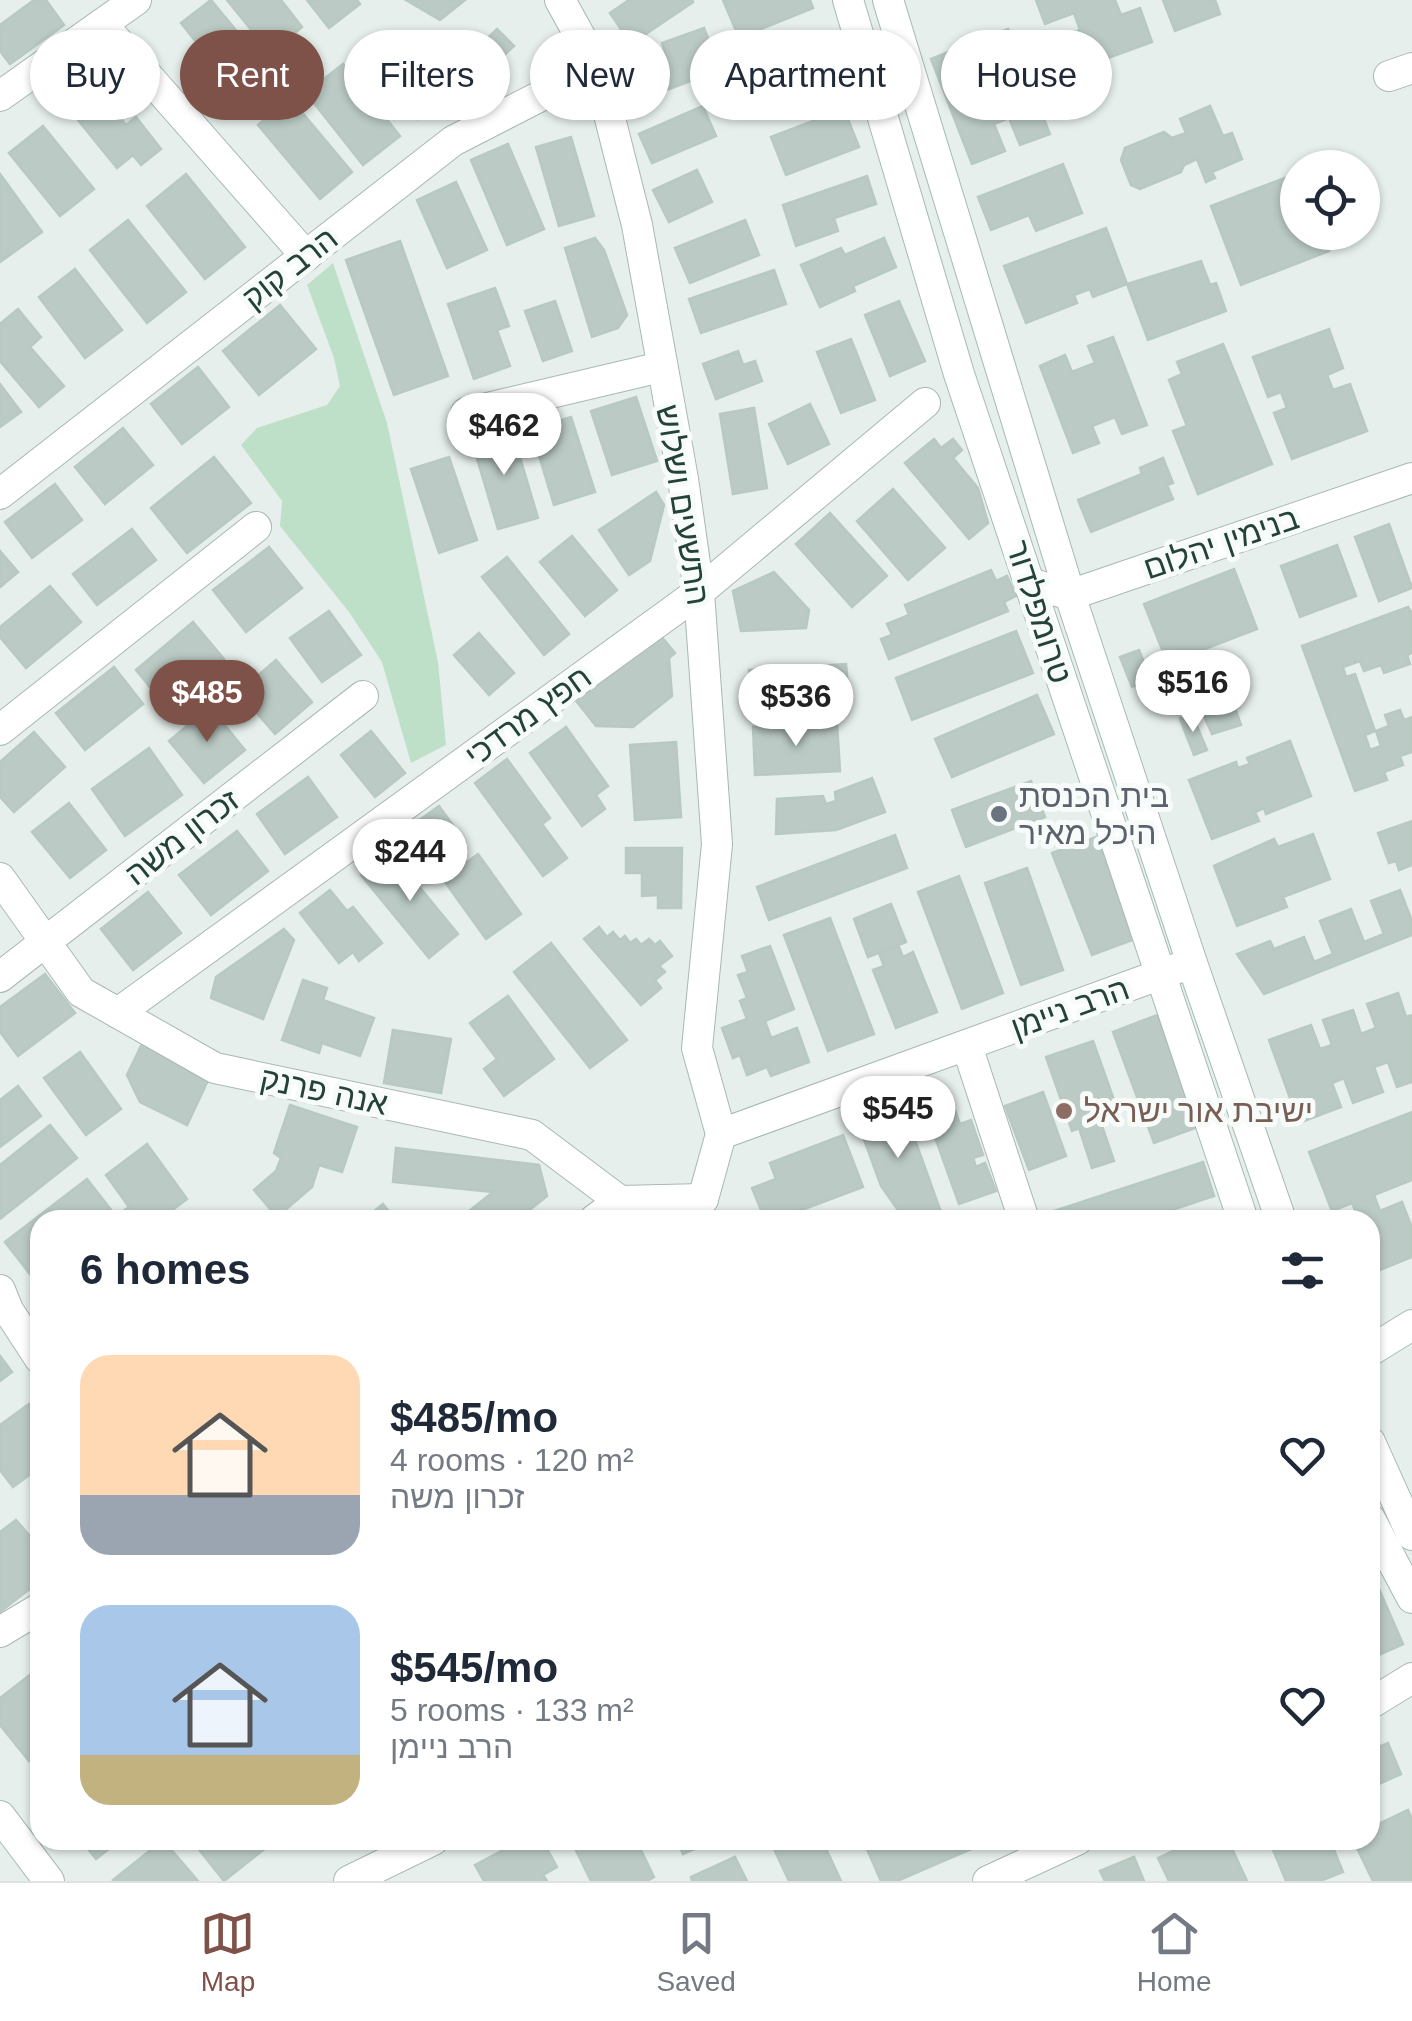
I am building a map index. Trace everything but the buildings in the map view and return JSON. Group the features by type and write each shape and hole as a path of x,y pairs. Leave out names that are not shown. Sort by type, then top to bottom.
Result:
{"street":[{"path":"0,96 136,0"},
{"name":"התשעים ושלוש","path":"560,0 577,30"},
{"name":"טרומפלדור","path":"848,0 958,374 1241,1210"},
{"name":"טרומפלדור","path":"888,0 1070,595 1278,1210"},
{"path":"102,24 306,256"},
{"name":"הרב קוק","path":"0,494 453,141 530,101"},
{"name":"התשעים ושלוש","path":"611,120 638,225 699,592 717,844 697,1048 721,1134"},
{"path":"466,413 660,367"},
{"name":"חפץ מרדכי","path":"118,1013 699,592 925,403"},
{"name":"בנימין יהלום","path":"1070,595 1412,478"},
{"path":"0,730 256,528"},
{"path":"1030,583 1070,595"},
{"name":"זכרון משה","path":"0,977 362,696"},
{"name":"אנה פרנק","path":"0,878 81,992 215,1068 532,1135 620,1201"},
{"name":"הרב ניימן","path":"721,1134 1192,963"},
{"path":"967,1046 1021,1210"},
{"path":"608,1210 620,1201 709,1209 721,1134"},
{"path":"0,1290 30,1343"},
{"path":"1380,1345 1412,1326"},
{"path":"1380,1464 1412,1535"},
{"path":"1380,1537 1412,1598"},
{"path":"0,1632 30,1614"},
{"path":"1380,1698 1412,1678"},
{"path":"0,1816 50,1881"},
{"path":"349,1881 413,1850"},
{"path":"988,1881 1055,1850"}],"green space":[{"path":"333,263 387,423 438,662 446,745 411,763 382,662 349,612 280,526 282,501 241,445 257,428 327,405 340,386 307,285"}],"place":[{"name":"בית הכנסת היכל מאיר","path":"999,814"},
{"name":"ישיבת אור ישראל","path":"1064,1111"}]}
